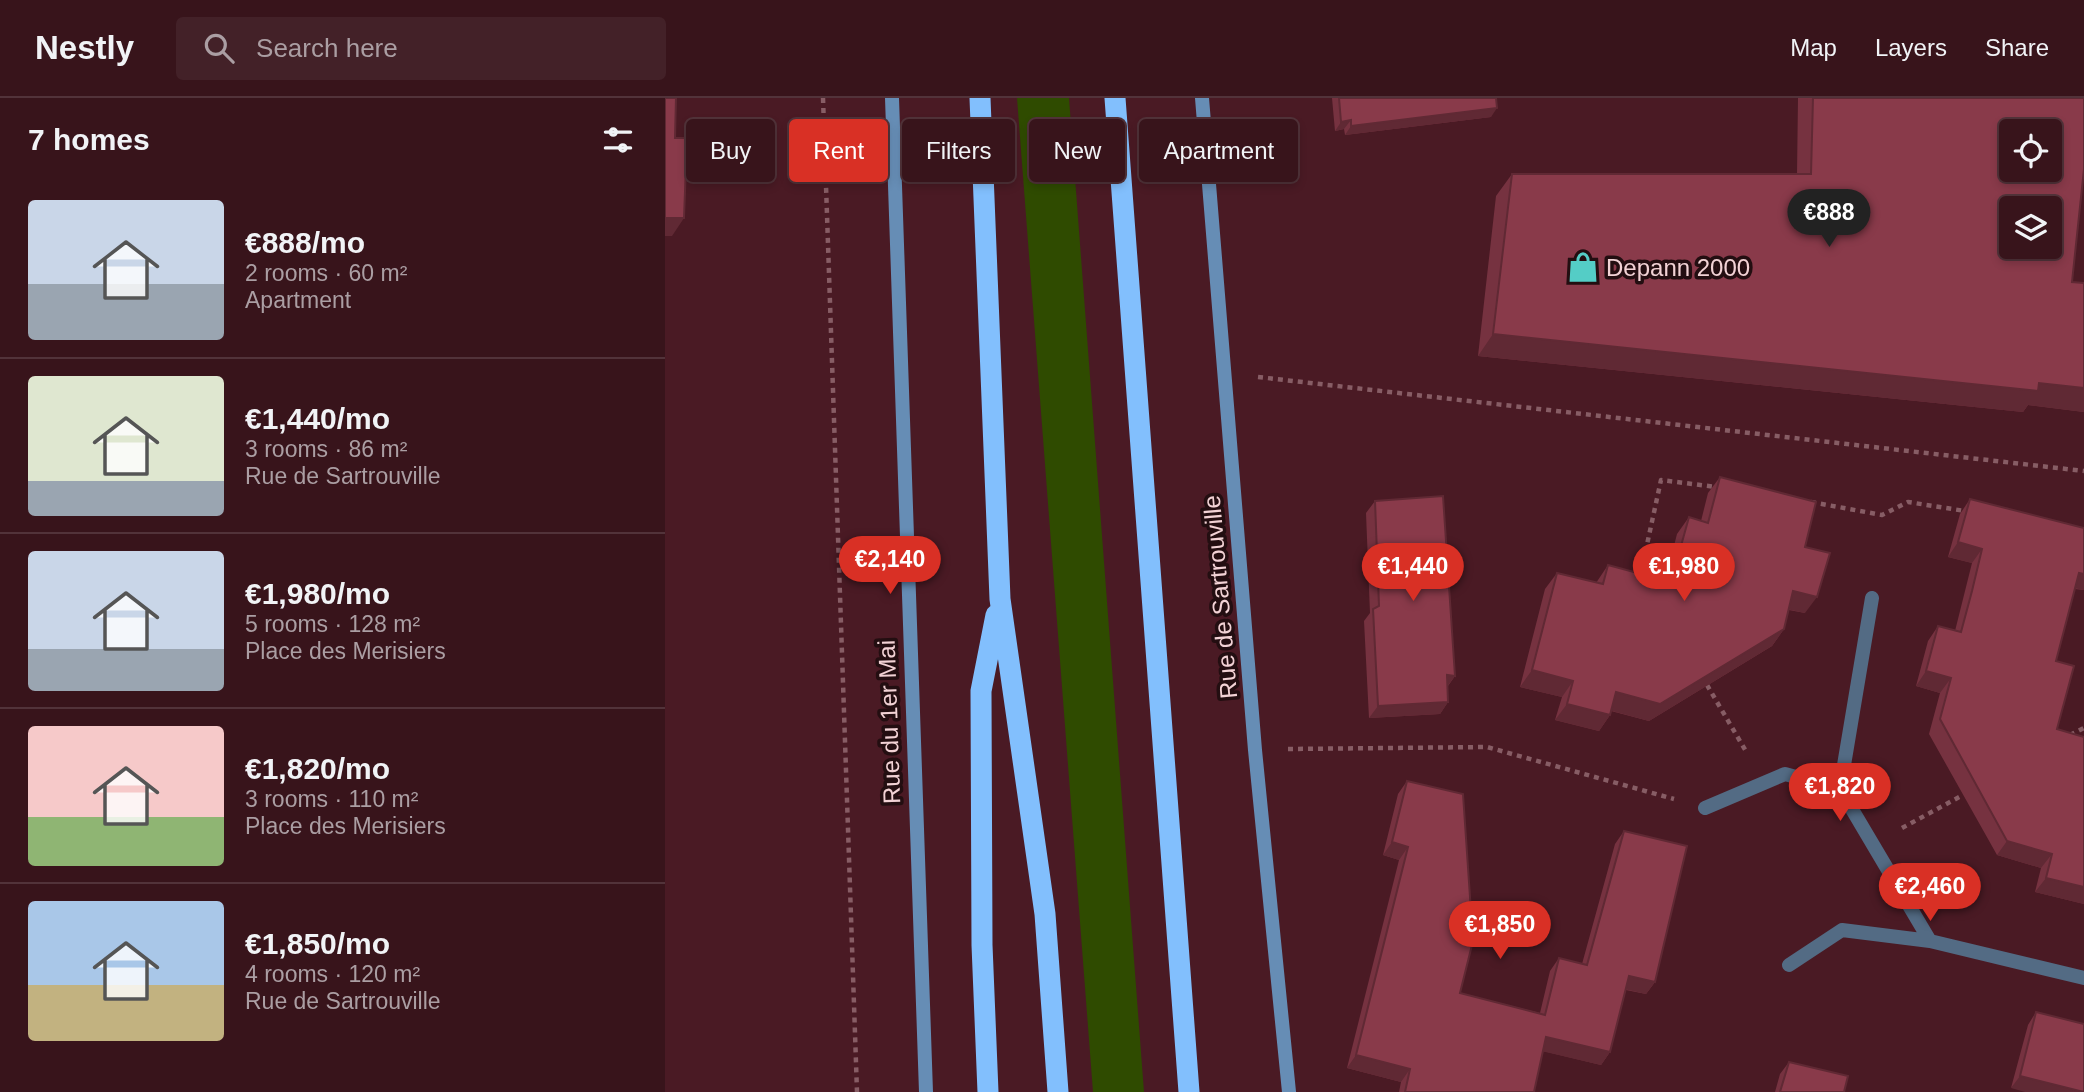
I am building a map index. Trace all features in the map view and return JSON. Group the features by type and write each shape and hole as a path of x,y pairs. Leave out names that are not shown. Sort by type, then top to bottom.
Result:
{"highway":[{"path":"980,98 1000,599 1045,914 1058,1092"},
{"path":"1115,98 1189,1092"},
{"path":"988,1092 982,946 981,691 1000,599"}],"main road":[{"name":"Rue du 1er Mai","path":"892,98 926,1092"},
{"name":"Rue de Sartrouville","path":"1202,98 1255,750 1289,1092"}],"street":[{"path":"1872,598 1840,789 1930,941"},
{"path":"1705,808 1786,774 1840,789"},
{"path":"1789,965 1842,930 1930,941 2084,978"}],"path":[{"path":"823,98 857,1092"},
{"path":"1225,374 2084,471"},
{"path":"1655,587 1643,563 1661,480 1727,489"},
{"path":"1805,501 1882,514 1908,502 1976,512"},
{"path":"1707,685 1765,783"},
{"path":"2060,741 2084,728"},
{"path":"1255,750 1487,747 1705,808"},
{"path":"1874,844 1963,795"}],"green space":[{"path":"1017,98 1069,98 1071,119 1029,119 1029,182 1075,182 1144,1092 1093,1092"}],"building":[{"path":"665,98 676,98 675,138 686,138 684,218 665,218"},
{"path":"1339,98 1496,98 1497,108 1351,126 1351,120 1341,122"},
{"path":"1813,98 2084,98 2084,169 2072,282 2084,283 2084,388 2039,383 2038,391 1493,334 1512,174 1811,174"},
{"path":"1720,477 1816,502 1805,547 1830,553 1817,597 1793,591 1784,629 1660,704 1616,692 1610,715 1567,704 1573,681 1532,670 1557,573 1603,584 1608,565 1671,582 1689,517 1708,523"},
{"path":"1443,496 1455,676 1447,675 1448,702 1378,706 1373,609 1379,606 1375,501"},
{"path":"1970,499 2084,528 2084,574 2079,573 2056,661 2074,666 2057,729 2084,737 2084,887 2046,878 2052,854 2007,841 1940,719 1951,678 1926,671 1938,626 1961,632 1972,591 1982,549 1958,542"},
{"path":"1407,781 1463,794 1473,941 1460,993 1545,1015 1559,958 1587,965 1624,831 1687,846 1655,982 1629,976 1610,1052 1546,1037 1534,1092 1405,1092 1410,1069 1356,1055 1408,847 1392,842"},
{"path":"2036,1012 2084,1024 2084,1092 2020,1076"},
{"path":"1789,1062 1848,1076 1844,1092 1780,1092"}],"place":[{"name":"Depann 2000","path":"1583,267"}]}
